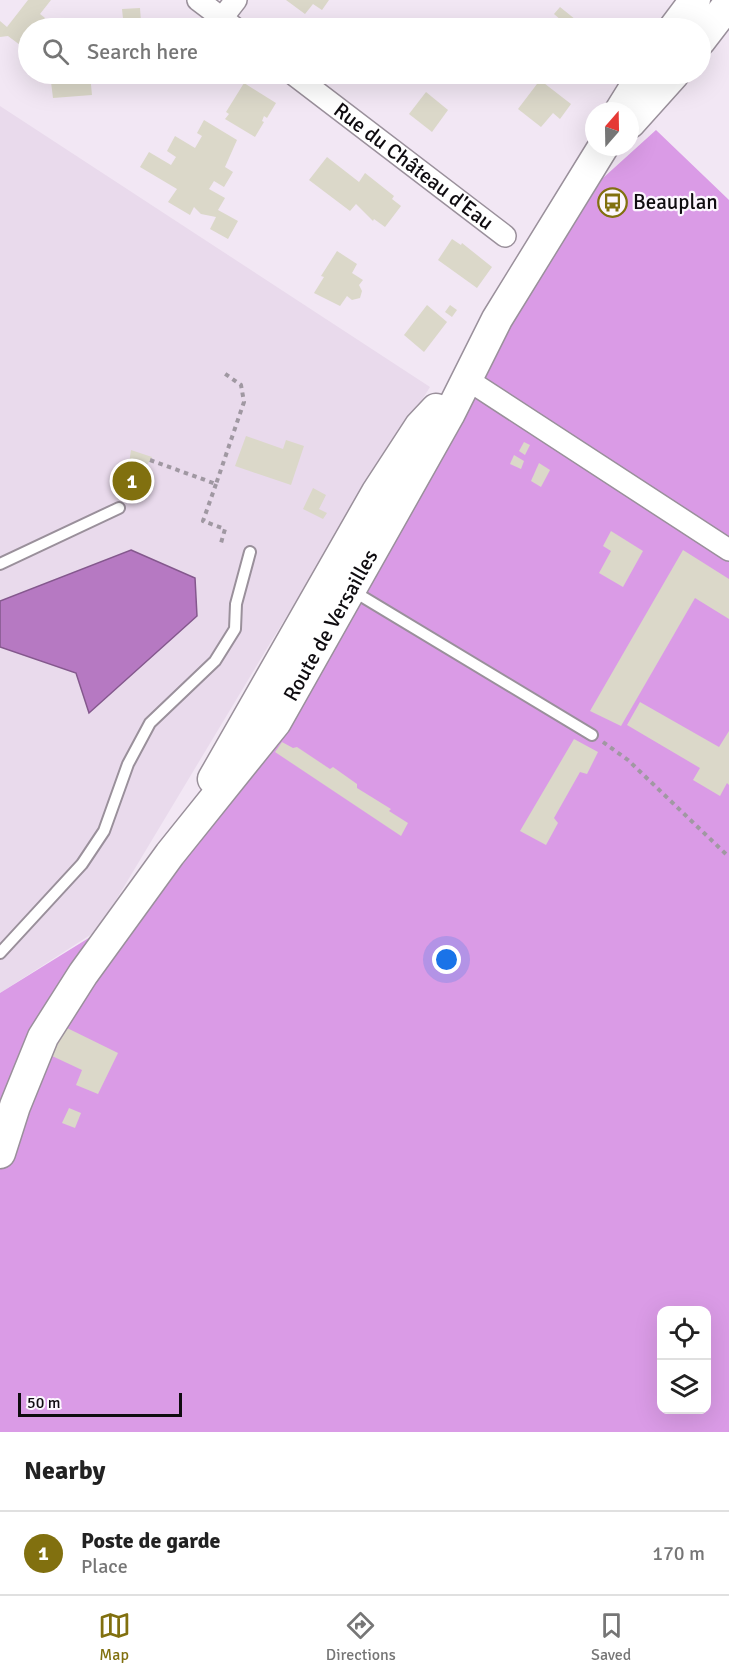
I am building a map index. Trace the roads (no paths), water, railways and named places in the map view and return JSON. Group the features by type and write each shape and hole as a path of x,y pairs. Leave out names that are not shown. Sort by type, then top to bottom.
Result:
{"main road":[{"path":"682,18 695,0"},
{"path":"711,27 729,3"},
{"path":"626,102 637,84"},
{"path":"639,113 665,84"},
{"name":"Route de Versailles","path":"0,1154 15,1106 43,1037 83,974 170,854 276,722 393,465 420,426 465,378 497,318 600,156"}],"street":[{"path":"198,0 221,18"},
{"path":"230,18 236,0"},
{"name":"Rue du Château d'Eau","path":"306,84 505,236"},
{"path":"465,378 729,550"}],"lane":[{"path":"0,564 119,508"},
{"path":"0,953 82,864 104,831 128,764 150,723 215,661 236,629 236,604 250,552"},
{"path":"340,584 592,735"}],"place":[{"name":"Beauplan","path":"612,202"},
{"name":"Poste de garde","path":"132,481"}]}
